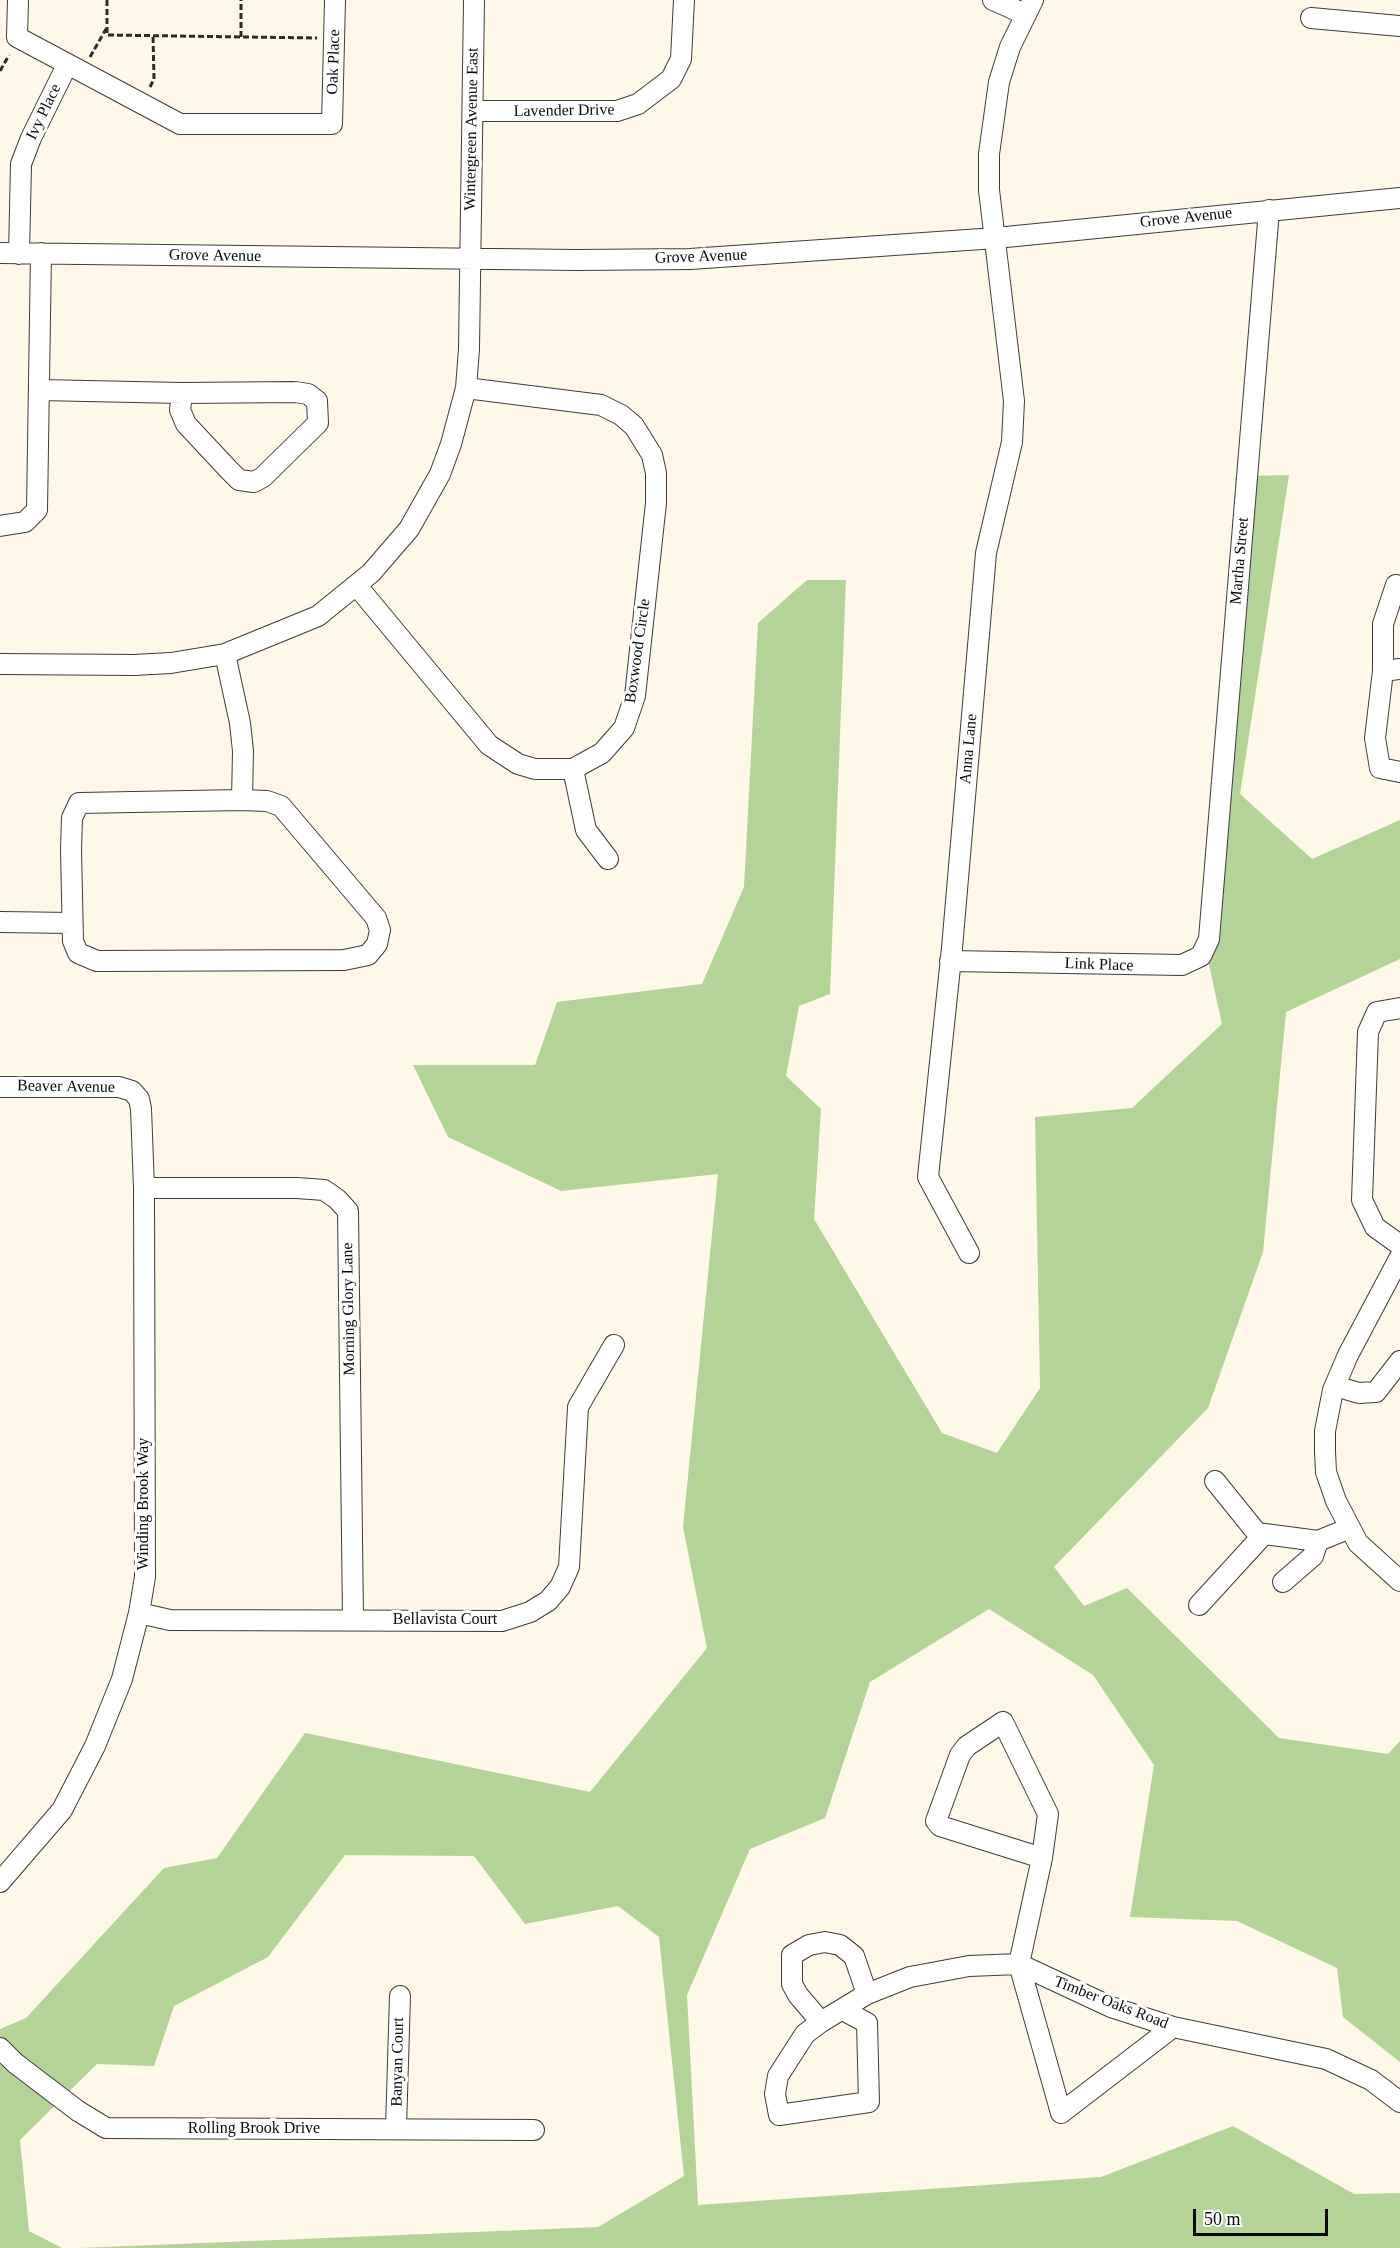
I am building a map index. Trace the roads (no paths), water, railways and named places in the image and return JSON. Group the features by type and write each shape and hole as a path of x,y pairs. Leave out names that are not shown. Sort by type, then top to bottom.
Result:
{"street":[{"name":"Ivy Place","path":"9,253 21,164 31,138 75,69 17,37 18,0"},
{"name":"Oak Place","path":"75,69 180,124 332,124 335,0"},
{"name":"Wintergreen Avenue East","path":"0,664 134,665 171,663 225,654 318,616 357,586 392,551 426,502 452,444 466,388 474,111 474,0"},
{"name":"Lavender Drive","path":"474,111 606,112 638,104 671,79 681,59 684,0"},
{"path":"993,0 1028,7"},
{"name":"Anna Lane","path":"969,1253 928,1178 950,961 986,553 1012,442 1014,402 989,190 992,117 999,82 1028,7"},
{"path":"1311,18 1400,26"},
{"name":"Grove Avenue","path":"9,253 470,259 690,259 996,238 1400,198"},
{"name":"Martha Street","path":"1211,913 1269,210"},
{"path":"0,526 14,526 25,522 37,510 41,253"},
{"name":"Boxwood Circle","path":"466,388 601,405 621,415 634,426 644,438 652,455 656,503 635,696 624,728 615,741 587,763 573,769"},
{"path":"40,390 308,394 317,401 318,423 263,477 254,482 239,480 186,424 180,410 182,393"},
{"path":"1400,586 1396,585 1383,624 1392,670 1375,738 1380,768 1400,771"},
{"path":"357,586 489,745 518,764 535,769 573,769 586,830 608,859"},
{"path":"225,654 240,723 243,751 242,800"},
{"path":"242,800 267,801 281,806 376,918 380,930 378,945 368,955 344,960 98,961 78,953 73,941 72,922 72,818 79,803 242,800"},
{"name":"Link Place","path":"950,961 1182,965 1201,956 1209,939 1211,913"},
{"path":"0,922 72,922"},
{"path":"1400,1008 1377,1012 1368,1032 1362,1200 1375,1227 1400,1245"},
{"name":"Beaver Avenue","path":"0,1087 119,1086 132,1091"},
{"name":"Winding Brook Way","path":"0,1882 62,1810 95,1746 122,1679 139,1613 145,1577 144,1188 141,1108 139,1099 132,1091"},
{"name":"Morning Glory Lane","path":"144,1188 324,1190 348,1211 353,1619"},
{"path":"1400,1257 1348,1355 1335,1386 1325,1431 1326,1472 1336,1501 1358,1543 1400,1581"},
{"name":"Bellavista Court","path":"139,1613 170,1620 502,1621 530,1612 548,1601 560,1587 569,1567 578,1407 614,1345"},
{"path":"1335,1386 1359,1393 1376,1392 1400,1361"},
{"path":"1215,1481 1257,1533 1318,1541 1350,1528"},
{"path":"1199,1605 1264,1534"},
{"path":"1283,1582 1313,1556 1318,1541"},
{"path":"1042,1858 940,1826 936,1821 960,1755 967,1746 1003,1722 1048,1814 1042,1858 1019,1964 1061,2113 1173,2027"},
{"path":"821,2022 798,1995 792,1984 792,1955 809,1945 825,1942 840,1945 854,1956 867,1994"},
{"name":"Timber Oaks Road","path":"843,2010 867,2024 869,2102 779,2115 775,2094 778,2076 805,2034 821,2022 867,1994 910,1977 969,1966 1019,1964 1111,2007 1173,2027 1326,2059 1371,2080 1400,2102"},
{"name":"Banyan Court","path":"396,2128 400,1996"},
{"name":"Rolling Brook Drive","path":"0,2048 24,2070 78,2111 106,2128 534,2130"}]}
